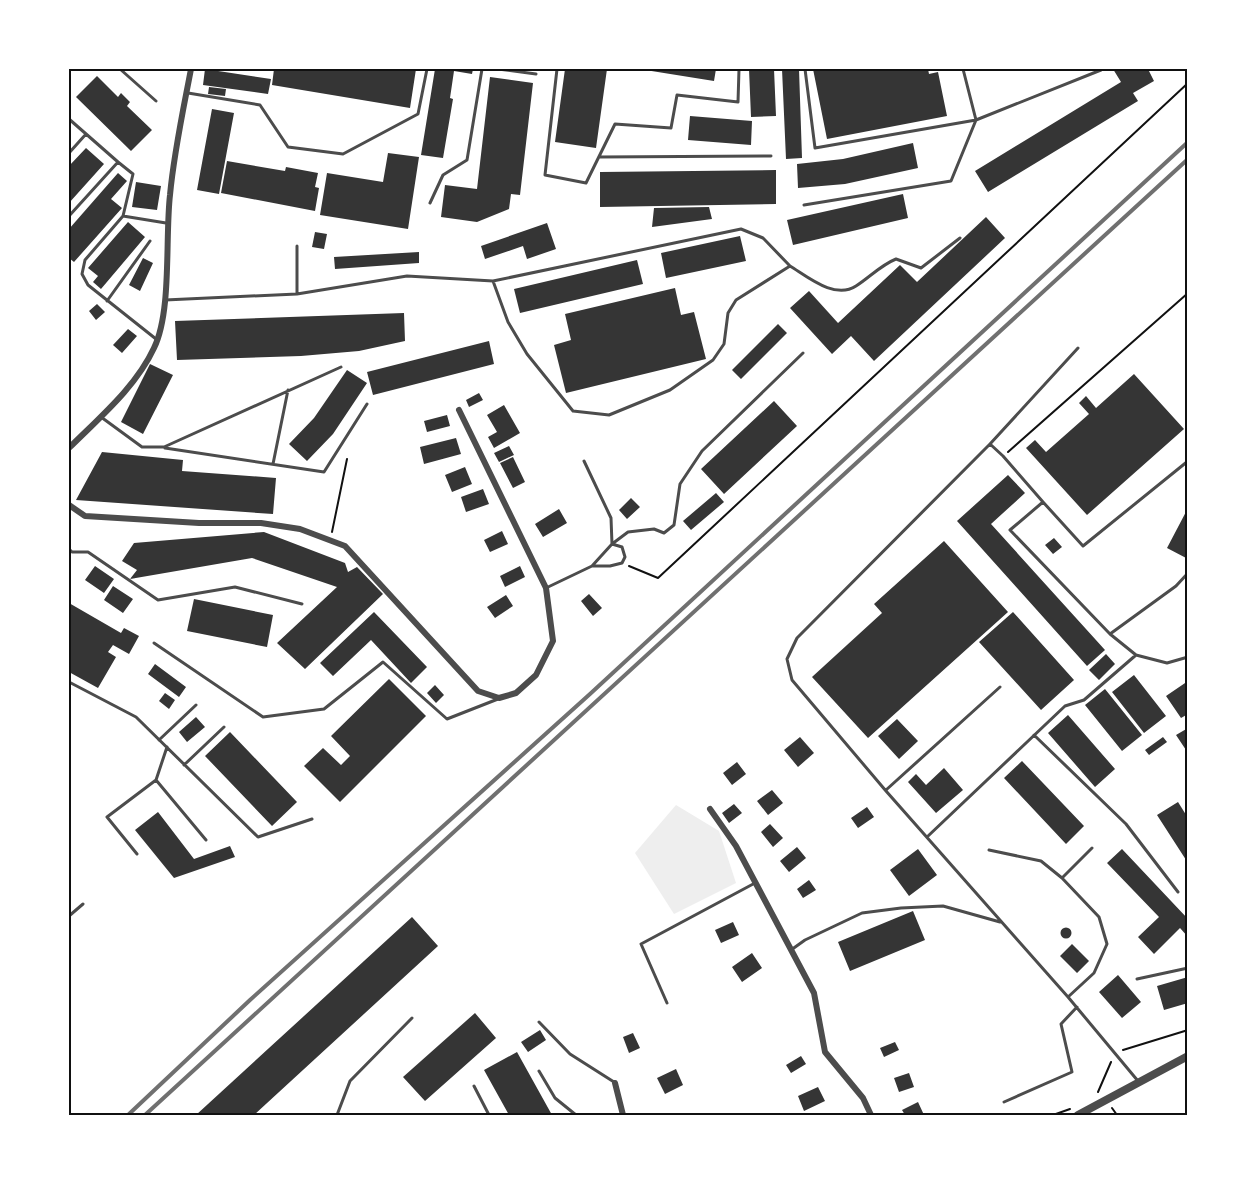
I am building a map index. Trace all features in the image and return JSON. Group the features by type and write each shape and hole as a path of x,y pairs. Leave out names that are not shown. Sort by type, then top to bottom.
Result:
{"street":[{"path":"69,448 101,417 147,363 157,340 162,321 168,223 176,153 191,69"},
{"path":"69,505 86,516 199,523 261,523 300,529 345,546 478,691 499,698 516,693 536,675 553,641 546,588 459,410"},
{"path":"710,809 736,846 814,993 825,1052 863,1098 871,1115"},
{"path":"1078,1115 1188,1056"},
{"path":"615,1083 623,1115"}],"lane":[{"path":"120,69 156,101"},
{"path":"186,93 260,105 288,147 343,154 418,114 427,69"},
{"path":"430,203 443,175 467,160 482,69"},
{"path":"498,69 536,74"},
{"path":"557,69 545,176 586,183 615,124 671,128 677,96 738,102 739,69"},
{"path":"805,69 815,148 976,120 1101,70"},
{"path":"804,205 951,181 976,120 963,69"},
{"path":"69,119 133,174 123,216 85,260 82,274 88,285 157,340"},
{"path":"69,153 86,134"},
{"path":"598,157 771,156"},
{"path":"69,216 118,162"},
{"path":"123,216 168,223"},
{"path":"164,300 297,294 407,276 494,281 741,229 763,237 790,267 831,290 853,288 885,264 896,259 921,268 960,238"},
{"path":"107,301 150,241"},
{"path":"297,246 297,294"},
{"path":"494,281 508,322 522,346 573,411 609,415 670,390 713,360 724,344 728,313 736,300 747,291 790,267"},
{"path":"1078,348 990,444 797,638 787,659 792,680 886,791 1077,1006 1140,1082"},
{"path":"546,588 592,566 612,544 628,532 654,529 664,533 674,525 680,484 702,451 803,352"},
{"path":"164,447 341,367"},
{"path":"273,464 288,390"},
{"path":"101,417 142,447 164,447 324,472 367,404"},
{"path":"990,444 1004,456 1083,546 1188,460"},
{"path":"584,461 611,518 612,544"},
{"path":"1042,502 1010,530 1110,634 1136,655 1167,663 1188,657"},
{"path":"592,566 622,563 625,557 622,547 612,544"},
{"path":"69,549 72,552 88,552 158,600 235,587 302,604"},
{"path":"1110,634 1176,586 1188,573"},
{"path":"154,642 263,717 324,709 383,662 447,719 499,698"},
{"path":"927,837 1065,706 1084,700 1136,655"},
{"path":"69,682 136,717 258,837 312,819"},
{"path":"886,791 1000,687"},
{"path":"159,740 196,705"},
{"path":"184,765 224,727"},
{"path":"1034,735 1126,824 1178,892"},
{"path":"137,854 107,817 156,780 167,747"},
{"path":"156,780 206,840"},
{"path":"1062,878 1092,848"},
{"path":"989,850 1041,861 1062,878 1099,917 1107,944 1094,973 1068,997"},
{"path":"667,1003 641,944 755,883"},
{"path":"69,916 84,904"},
{"path":"790,950 861,913 943,906 1001,922"},
{"path":"1137,979 1188,968"},
{"path":"1004,1102 1072,1072 1061,1024 1077,1006"},
{"path":"337,1115 350,1082 412,1018"},
{"path":"539,1022 570,1054 615,1083"},
{"path":"539,1071 555,1098 576,1115"},
{"path":"474,1086 489,1115"}],"path":[{"path":"622,563 658,578 1188,83"},
{"path":"1004,456 1188,292"},
{"path":"330,541 346,459"}],"shaded area":[{"path":"676,805 719,831 736,883 674,914 635,853"}],"building":[{"path":"205,69 271,79 268,94 203,85"},
{"path":"274,69 416,69 410,108 272,85"},
{"path":"435,69 473,69 472,74 454,71 450,98 453,99 443,158 421,155"},
{"path":"565,69 607,69 596,148 555,142"},
{"path":"639,69 716,69 714,81"},
{"path":"749,69 774,69 776,116 751,117"},
{"path":"782,69 799,69 802,158 786,159"},
{"path":"813,69 928,69 929,74 938,72 947,116 827,139"},
{"path":"1113,69 1148,69 1154,81 1133,93 1138,101 988,192 975,171 1121,82"},
{"path":"97,76 118,97 121,93 130,102 127,106 152,130 131,151 76,97"},
{"path":"490,77 533,83 520,195 511,194 509,209 477,222 441,217 445,185 477,189"},
{"path":"209,87 226,89 225,96 208,94"},
{"path":"212,109 234,113 219,194 197,190"},
{"path":"690,116 752,121 751,145 688,140"},
{"path":"913,143 918,168 845,184 798,188 797,164 843,159"},
{"path":"86,148 104,164 69,203 69,166"},
{"path":"388,153 419,157 408,229 320,215 327,173 383,182"},
{"path":"227,161 285,171 286,167 318,173 315,187 319,188 315,211 221,193"},
{"path":"776,170 776,204 600,207 600,172"},
{"path":"118,173 127,181 111,199 122,208 74,262 69,258 69,229"},
{"path":"136,182 161,186 157,210 132,207"},
{"path":"903,194 908,218 793,245 787,220"},
{"path":"709,207 712,219 652,227 654,208"},
{"path":"986,217 1005,238 874,361 851,336 832,354 790,308 809,291 838,323 900,265 917,282"},
{"path":"128,222 145,237 101,289 93,282 98,276 88,268"},
{"path":"547,223 556,249 527,259 523,246 485,259 481,246"},
{"path":"315,232 327,234 324,249 312,247"},
{"path":"740,236 746,261 666,278 661,253"},
{"path":"419,252 419,263 335,269 334,257"},
{"path":"143,258 153,263 140,291 129,285"},
{"path":"637,260 643,284 520,313 514,289"},
{"path":"675,288 681,315 694,312 706,359 566,393 554,345 571,340 565,314"},
{"path":"97,304 105,312 96,320 89,311"},
{"path":"404,313 405,341 359,351 301,356 177,360 175,321"},
{"path":"778,324 787,333 741,379 732,370"},
{"path":"128,329 137,336 122,353 113,345"},
{"path":"489,341 494,364 373,395 367,372"},
{"path":"150,364 173,375 143,434 121,422"},
{"path":"347,370 367,383 333,434 307,461 289,444 314,418"},
{"path":"1134,374 1184,429 1087,515 1026,448 1035,440 1046,452 1089,414 1079,403 1086,396 1096,408"},
{"path":"479,393 483,400 469,407 466,400"},
{"path":"774,401 797,426 724,494 701,469"},
{"path":"504,405 520,433 494,448 488,437 497,432 487,415"},
{"path":"447,415 450,426 427,432 424,421"},
{"path":"456,438 461,454 424,464 420,447"},
{"path":"509,446 514,455 499,462 494,453"},
{"path":"102,452 183,460 182,471 276,478 273,514 76,500"},
{"path":"513,457 525,482 513,488 500,463"},
{"path":"465,467 472,484 452,492 445,475"},
{"path":"1008,475 1025,493 991,524 1105,650 1087,666 957,521"},
{"path":"483,489 489,504 466,512 461,497"},
{"path":"716,493 724,502 691,530 683,521"},
{"path":"631,498 640,507 627,519 619,510"},
{"path":"1188,508 1188,559 1167,548"},
{"path":"559,509 567,523 543,537 535,524"},
{"path":"502,531 508,544 490,552 484,540"},
{"path":"264,532 345,563 348,572 357,567 383,594 305,669 277,643 337,587 252,558 130,579 137,570 122,561 134,543"},
{"path":"1054,538 1062,547 1053,554 1045,545"},
{"path":"944,541 1008,612 868,738 812,677 882,613 874,604"},
{"path":"95,566 114,579 104,593 85,580"},
{"path":"520,566 525,577 505,587 500,576"},
{"path":"113,586 133,599 123,613 104,600"},
{"path":"589,594 602,608 593,616 581,601"},
{"path":"506,595 513,606 495,618 487,607"},
{"path":"194,599 273,615 267,647 187,631"},
{"path":"69,603 121,633 124,628 139,636 129,654 113,645 108,652 116,657 98,688 69,672"},
{"path":"374,612 427,667 411,683 371,640 333,676 320,663"},
{"path":"1013,612 1074,680 1041,710 979,642"},
{"path":"1106,654 1115,664 1099,680 1089,670"},
{"path":"155,664 186,687 179,697 148,674"},
{"path":"1134,675 1166,716 1144,733 1112,692"},
{"path":"389,679 426,716 340,802 304,766 323,748 341,765 350,756 331,736"},
{"path":"1188,681 1188,714 1181,718 1166,696"},
{"path":"435,685 444,695 436,703 427,693"},
{"path":"1105,689 1142,735 1122,751 1085,705"},
{"path":"165,693 175,700 169,709 159,701"},
{"path":"1068,715 1115,769 1095,787 1048,733"},
{"path":"196,717 205,727 187,742 179,732"},
{"path":"897,719 918,741 899,759 878,736"},
{"path":"1188,728 1188,753 1176,735"},
{"path":"230,732 297,802 272,826 205,756"},
{"path":"800,737 814,753 798,767 784,750"},
{"path":"1163,737 1167,742 1149,755 1145,750"},
{"path":"1022,761 1084,826 1066,844 1004,778"},
{"path":"737,762 746,774 732,785 723,773"},
{"path":"944,768 963,790 936,813 908,782 916,774 926,785"},
{"path":"772,790 783,803 768,815 757,801"},
{"path":"1178,802 1188,818 1188,863 1157,815"},
{"path":"734,804 742,813 729,823 722,813"},
{"path":"867,807 874,817 858,828 851,818"},
{"path":"158,812 194,859 230,846 235,857 174,878 135,830"},
{"path":"770,824 783,838 773,847 761,832"},
{"path":"797,847 806,858 789,872 780,861"},
{"path":"918,849 937,875 909,896 890,870"},
{"path":"1122,849 1188,919 1188,937 1180,928 1154,954 1138,937 1159,917 1107,863"},
{"path":"809,880 816,890 803,898 797,889"},
{"path":"913,911 925,940 850,971 838,942"},
{"path":"412,917 438,946 254,1115 196,1115"},
{"path":"733,922 739,935 721,943 715,930"},
{"path":"1066,928 1070,929 1070,937 1066,938 1062,937 1061,933 1062,929"},
{"path":"1072,944 1089,961 1077,973 1060,956"},
{"path":"752,953 762,968 742,982 732,967"},
{"path":"1118,975 1141,1002 1122,1018 1099,992"},
{"path":"1188,977 1188,1003 1164,1010 1157,986"},
{"path":"475,1013 496,1038 425,1101 403,1077"},
{"path":"540,1030 546,1040 528,1052 521,1042"},
{"path":"633,1033 640,1048 629,1053 623,1037"},
{"path":"895,1042 899,1050 884,1057 880,1048"},
{"path":"517,1052 552,1115 509,1115 484,1070"},
{"path":"801,1056 806,1064 791,1073 786,1065"},
{"path":"676,1069 683,1085 665,1094 657,1078"},
{"path":"909,1073 914,1087 899,1092 894,1078"},
{"path":"818,1087 825,1101 804,1111 798,1096"},
{"path":"918,1102 924,1115 905,1115 902,1110"}],"railway":[{"path":"128,1115 250,1000 590,694 1188,142"},
{"path":"145,1115 1188,159"}]}
